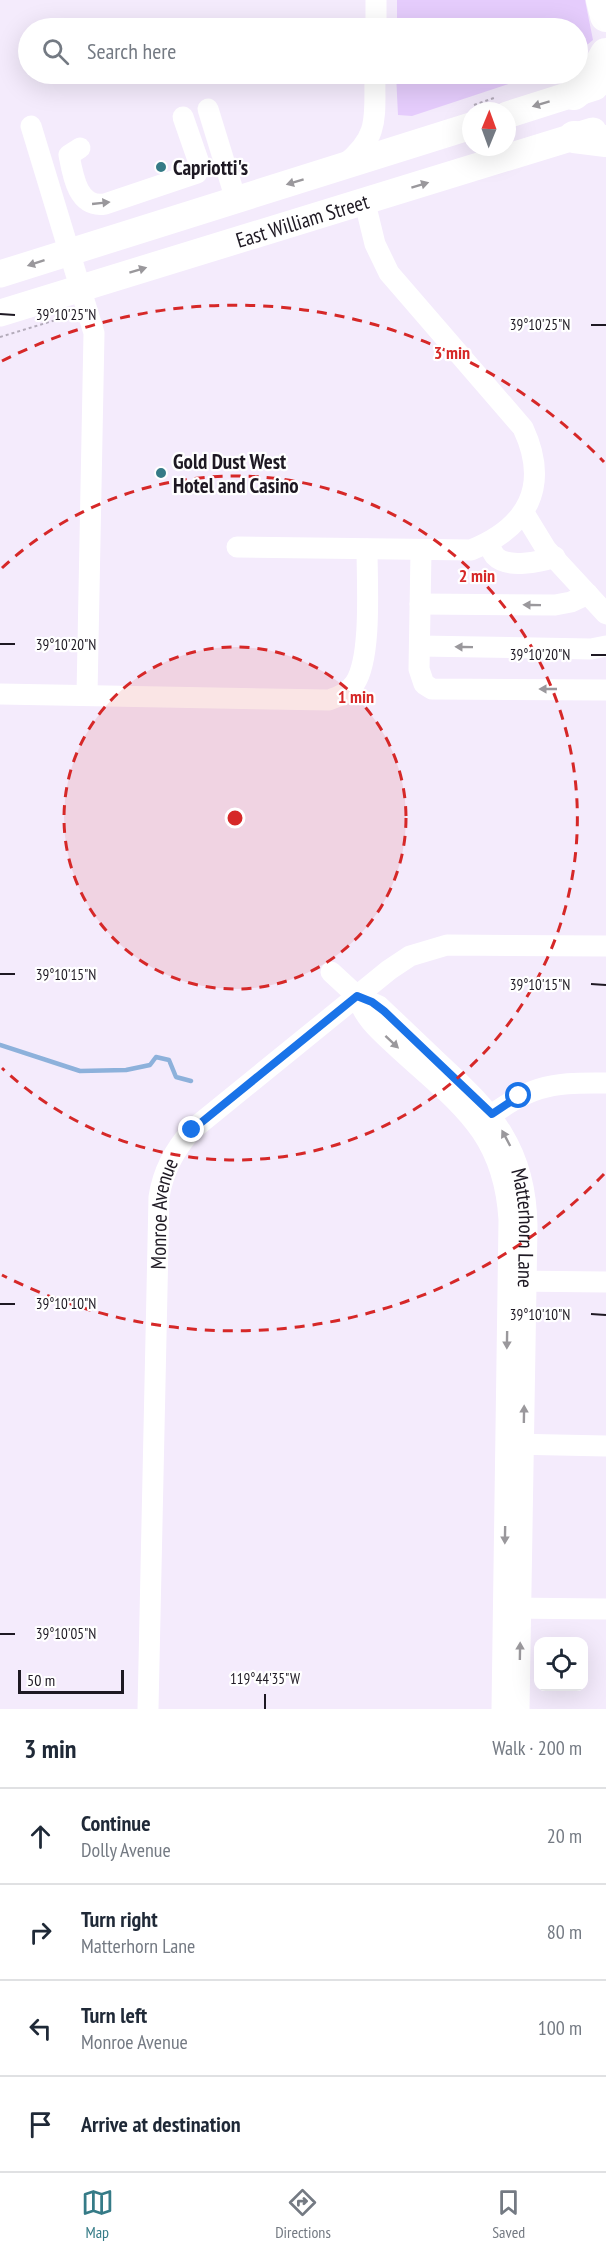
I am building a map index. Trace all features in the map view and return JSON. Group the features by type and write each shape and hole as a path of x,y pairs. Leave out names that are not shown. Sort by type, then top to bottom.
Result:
{"highway":[{"path":"602,0 606,16"},
{"path":"588,82 606,54"},
{"path":"574,94 586,84"},
{"path":"574,137 606,141"}],"main road":[{"path":"516,104 574,94 606,84"},
{"name":"East William Street","path":"0,274 412,145 462,120"},
{"name":"East William Street","path":"0,313 606,127"}],"street":[{"path":"376,0 376,18"},
{"path":"339,168 356,155 374,130 375,84"},
{"path":"208,109 236,200"},
{"path":"80,148 69,155 81,197 91,204 105,204 197,173 199,163 183,117"},
{"path":"31,126 82,287 95,342 87,695"},
{"path":"374,130 395,142 412,145"},
{"path":"237,547 471,550 488,543 511,528 524,513 532,496 535,462 531,444 523,428 389,273 375,244 364,203"},
{"path":"524,513 546,549 606,614"},
{"path":"488,543 495,556 505,562 540,562 555,557"},
{"path":"0,694 329,700 345,695 356,682 365,658 367,549"},
{"path":"421,551 420,677 424,684 432,689 606,690"},
{"path":"420,604 555,606 588,594"},
{"path":"420,646 591,649 606,646"},
{"name":"Monroe Avenue","path":"148,1709 159,1209 164,1175 175,1151 192,1130 399,963 435,947 460,944 606,946"},
{"name":"Matterhorn Lane","path":"331,972 357,996 363,1012 373,1024 485,1120 505,1183 517,1281 512,1608 519,1709"},
{"path":"485,1120 519,1096 543,1086 569,1082 606,1083"},
{"path":"517,1281 606,1282"},
{"path":"514,1444 606,1446"},
{"path":"512,1608 606,1610"},
{"name":"Matterhorn Lane","path":"502,1709 512,1608"}],"path":[{"path":"0,337 69,316"}],"shaded area":[{"path":"397,0 585,0 593,40 588,44 588,18 397,18"},
{"path":"396,84 509,84 412,116 398,115"}],"waterway":[{"path":"0,1045 80,1071 126,1070 150,1065 156,1057 169,1060 176,1077 191,1081"}],"place":[{"name":"Capriotti's","path":"161,167"},
{"name":"Gold Dust West Hotel and Casino","path":"161,473"}],"route":[{"path":"192,1130 357,996 379,1006 492,1114 519,1096"}]}
